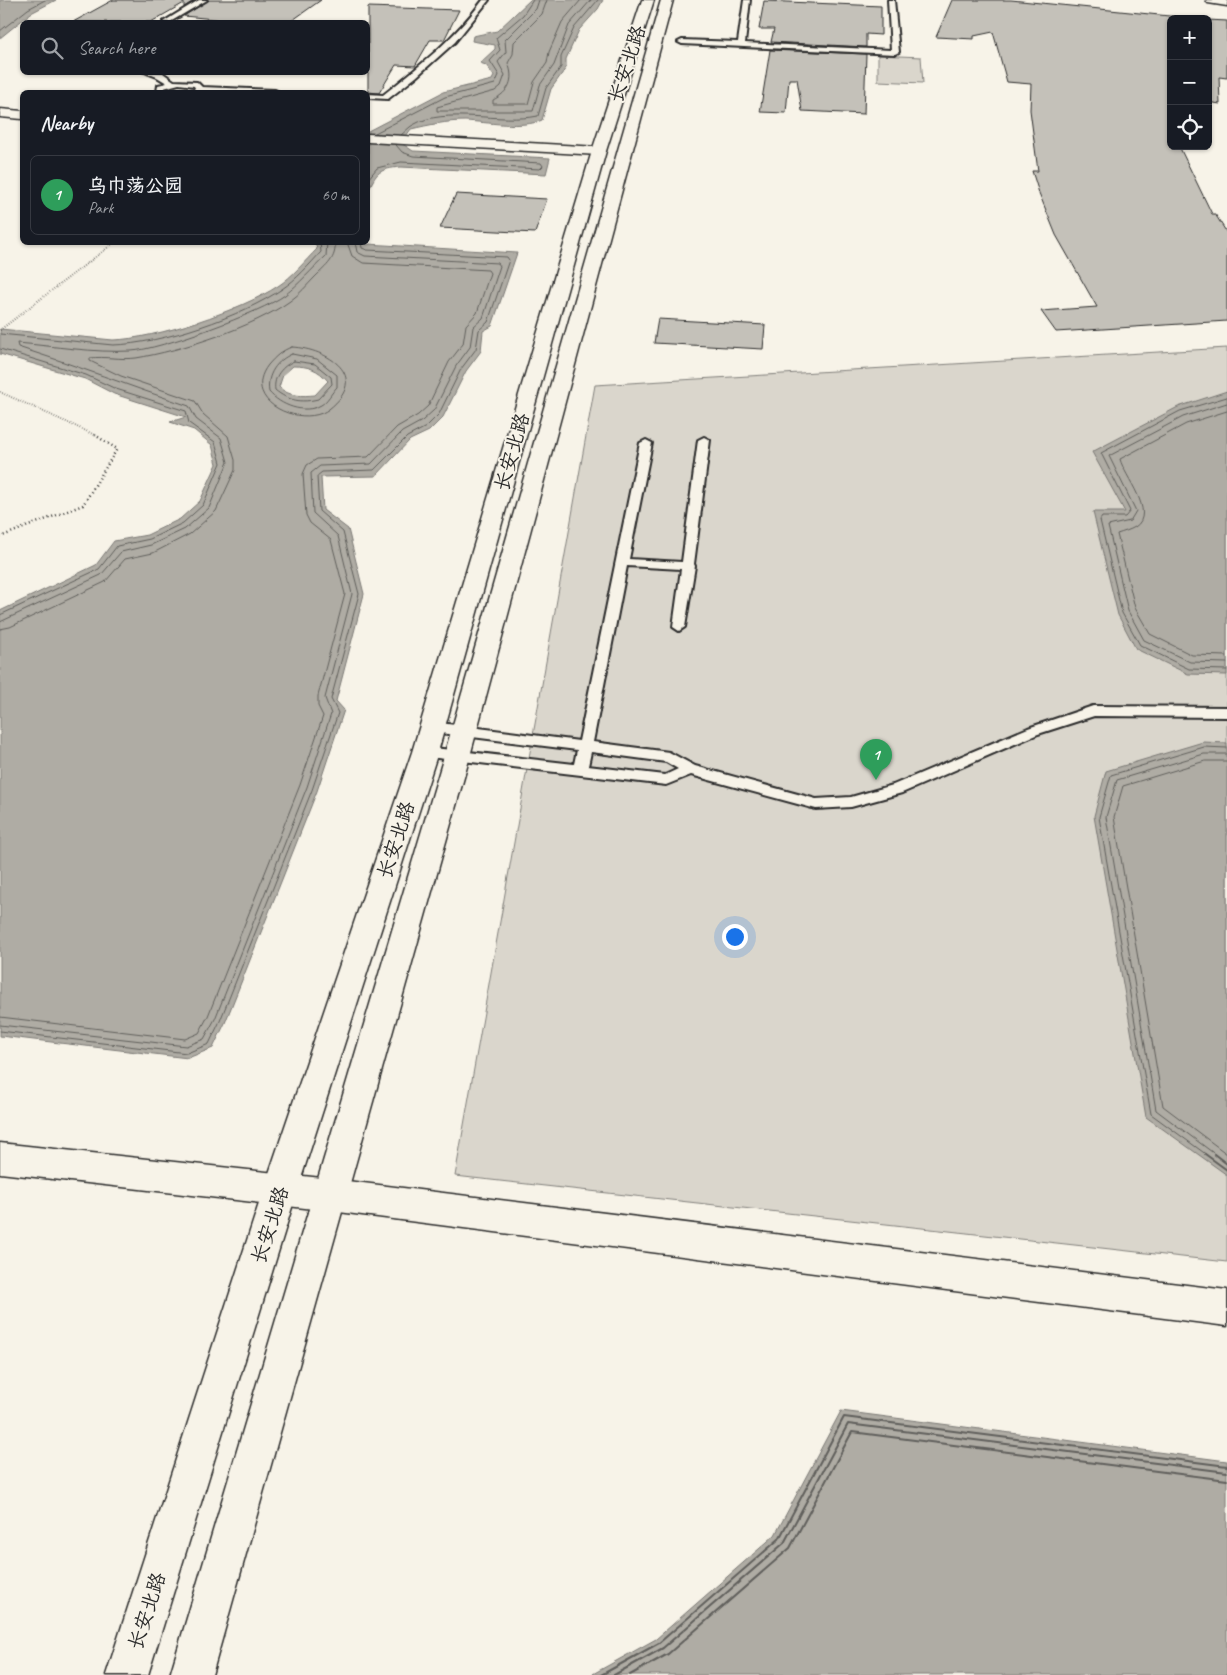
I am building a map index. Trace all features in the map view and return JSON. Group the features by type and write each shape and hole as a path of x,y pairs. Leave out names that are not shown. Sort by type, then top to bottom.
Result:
{"main road":[{"name":"长安北路","path":"127,1675 280,1191 428,740 599,151 648,0"},
{"name":"长安北路","path":"191,1675 460,744 667,0"},
{"path":"1212,0 1227,2"},
{"path":"0,113 20,115"},
{"path":"370,138 599,151"},
{"path":"0,1158 280,1191 331,1195 1227,1308"}],"lane":[{"path":"169,20 204,0"},
{"path":"370,96 385,97 434,59 456,38 486,0"},
{"path":"741,44 747,0"},
{"path":"682,42 895,52 891,0"},
{"path":"160,75 172,83"},
{"path":"159,90 161,87 172,83 193,82 197,84 197,90"},
{"path":"679,627 704,440"},
{"path":"580,770 624,562 646,443"},
{"path":"624,562 688,566"},
{"path":"428,740 460,744 586,746 669,757 690,770 816,804 851,802 897,789 1033,731 1093,712 1227,712"},
{"path":"428,740 460,744 580,770 666,780 690,770"}],"path":[{"path":"0,330 111,245"},
{"path":"0,392 91,432 117,449 83,505 0,537"}],"shaded area":[{"path":"878,55 921,57 923,83 878,81"},
{"path":"1227,348 1227,1262 455,1176 595,385"}],"water":[{"path":"0,0 56,0 20,20 0,38"},
{"path":"530,0 603,0 598,9 579,30 566,59 566,68 551,89 542,120 515,125 465,121 438,124 411,129 401,143 413,151 550,158 546,174 401,167 379,173 370,187 370,130 443,92 492,80 494,76 486,65 480,63 495,49 495,45 472,41 473,36 497,31"},
{"path":"370,244 517,253 492,326 483,331 481,351 466,371 443,417 429,431 410,440 376,476 321,477 323,510 348,529 364,594 336,701 344,710 317,791 225,1023 213,1048 188,1058 0,1036 0,611 96,565 114,541 147,535 180,519 200,501 217,464 212,445 194,430 170,422 186,417 114,394 85,379 0,354 0,329 113,340 151,335 198,322 243,304 278,286 317,249 316,245","holes":["293,366 316,371 328,381 315,395 301,396 291,394 279,387 283,375"]},
{"path":"1227,391 1227,675 1188,674 1136,649 1118,615 1093,512 1125,512 1092,452 1178,407"},
{"path":"1203,742 1227,743 1227,1175 1146,1117 1094,816 1106,771"},
{"path":"841,1411 1227,1461 1227,1675 591,1675 656,1639 775,1535"}],"building":[{"path":"113,0 195,0 184,7 184,3 154,20 77,20"},
{"path":"209,0 321,0 293,20 223,20 184,16"},
{"path":"952,0 1011,0 1167,16 1167,150 1181,150 1212,214 1215,214 1227,233 1227,321 1056,332 1041,311 1097,307 1056,235 1032,171 1038,171 1030,110 1031,84 1007,82 993,32 974,36 974,39 936,37"},
{"path":"764,1 881,6 881,35 866,34 866,47 771,42 774,29 759,29"},
{"path":"368,7 459,10 444,40 430,40 415,66 396,65 379,93 370,92 368,90 368,75 370,75 370,20 368,20"},
{"path":"1212,20 1227,21 1227,78 1219,77 1220,104 1212,103"},
{"path":"770,50 866,54 864,114 802,111 797,79 789,79 786,113 760,112"},
{"path":"456,194 547,199 535,233 440,228"},
{"path":"658,319 765,325 763,349 654,343"}],"place":[{"name":"乌巾荡公园","path":"876,780"}]}
